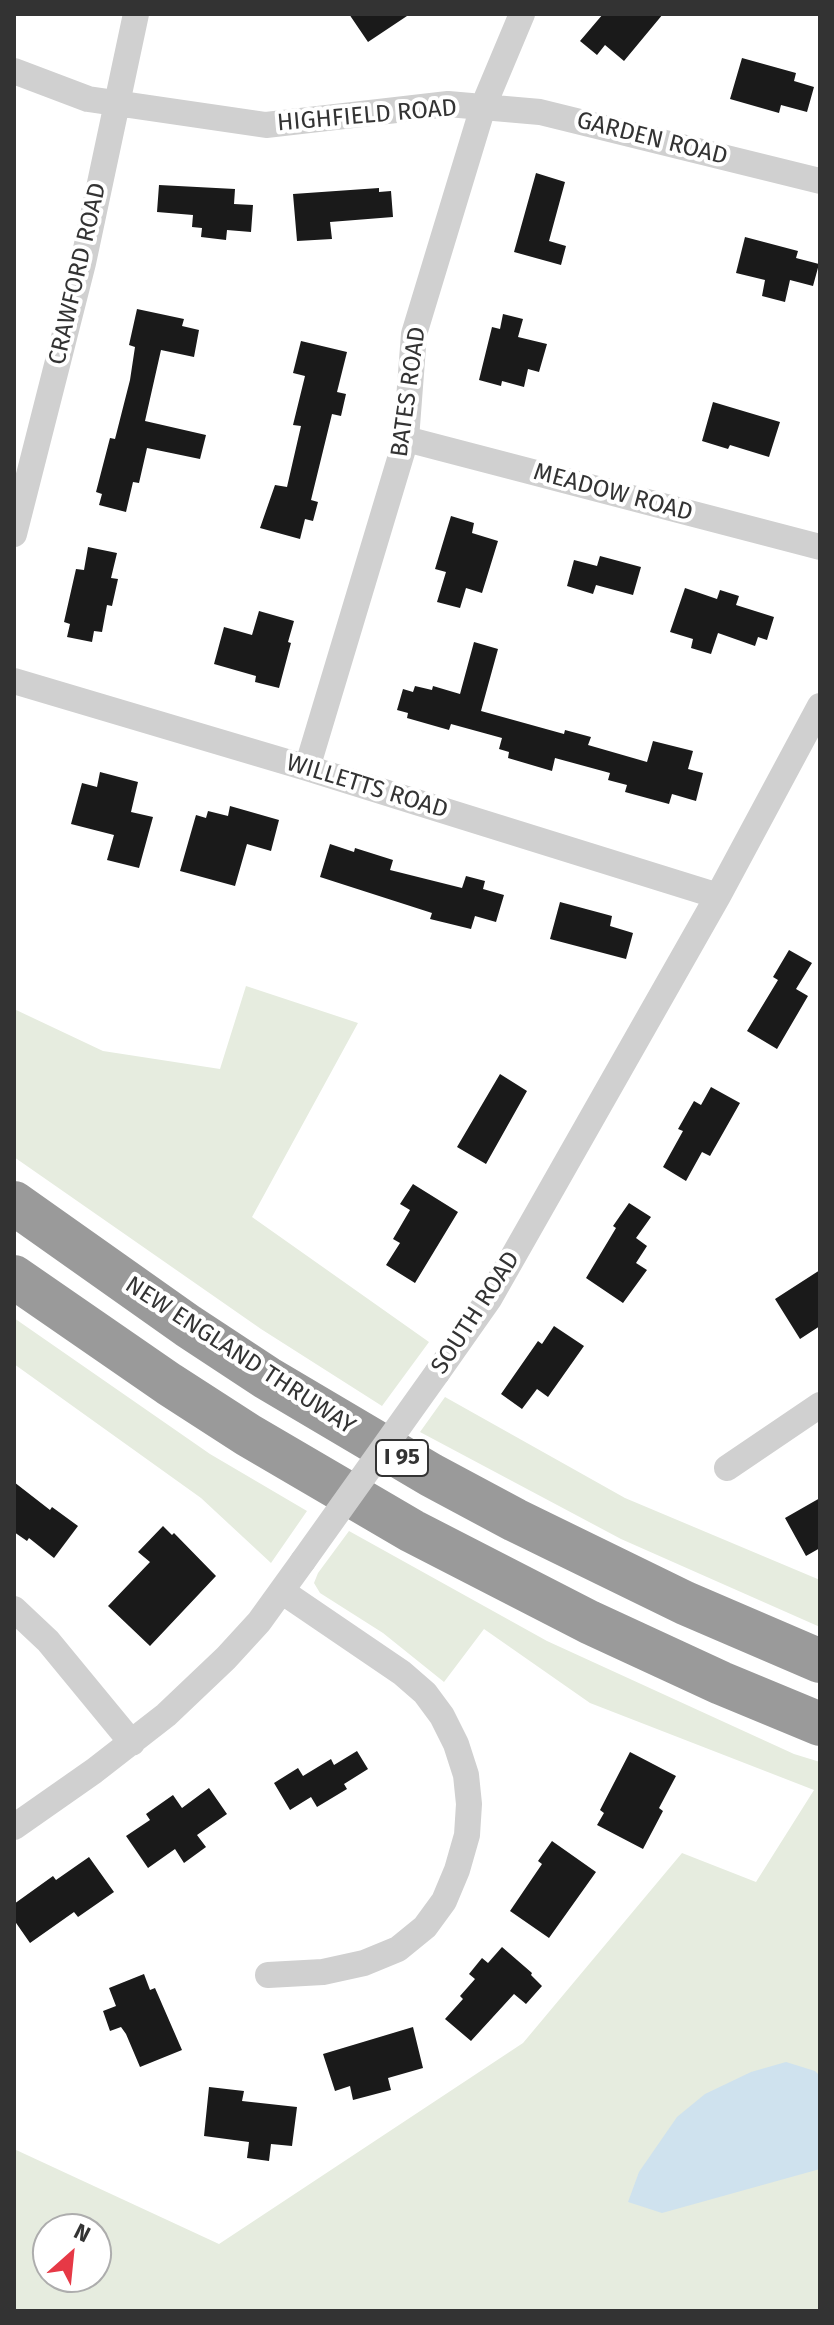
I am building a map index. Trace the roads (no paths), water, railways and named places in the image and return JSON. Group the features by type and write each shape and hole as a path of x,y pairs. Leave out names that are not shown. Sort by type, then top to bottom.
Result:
{"highway":[{"name":"NEW ENGLAND THRUWAY","path":"14,1203 267,1378 431,1475 642,1583 820,1661"},
{"name":"I 95","path":"14,1277 248,1435 412,1531 589,1622 721,1683 820,1724"}],"street":[{"name":"CRAWFORD ROAD","path":"14,534 83,263 136,14"},
{"name":"HIGHFIELD ROAD","path":"14,71 88,99 266,125 448,104 483,107 522,14"},
{"name":"GARDEN ROAD","path":"483,107 540,112 820,181"},
{"name":"BATES ROAD","path":"307,768 406,439 414,334 483,107"},
{"name":"MEADOW ROAD","path":"406,439 820,547"},
{"name":"WILLETTS ROAD","path":"14,681 718,896"},
{"name":"SOUTH ROAD","path":"14,1827 166,1715 226,1658 283,1592 489,1299 718,896 820,706"},
{"path":"727,1468 820,1405"},
{"path":"268,1975 323,1972 364,1963 398,1949 425,1927 444,1901 457,1870 467,1835 469,1804 466,1775 456,1744 442,1716 425,1693 402,1673 283,1592"},
{"path":"14,1609 48,1641 132,1743"}],"water":[{"path":"786,2062 815,2071 820,2076 820,2169 662,2213 628,2202 639,2172 677,2117 705,2094 751,2072"}]}
